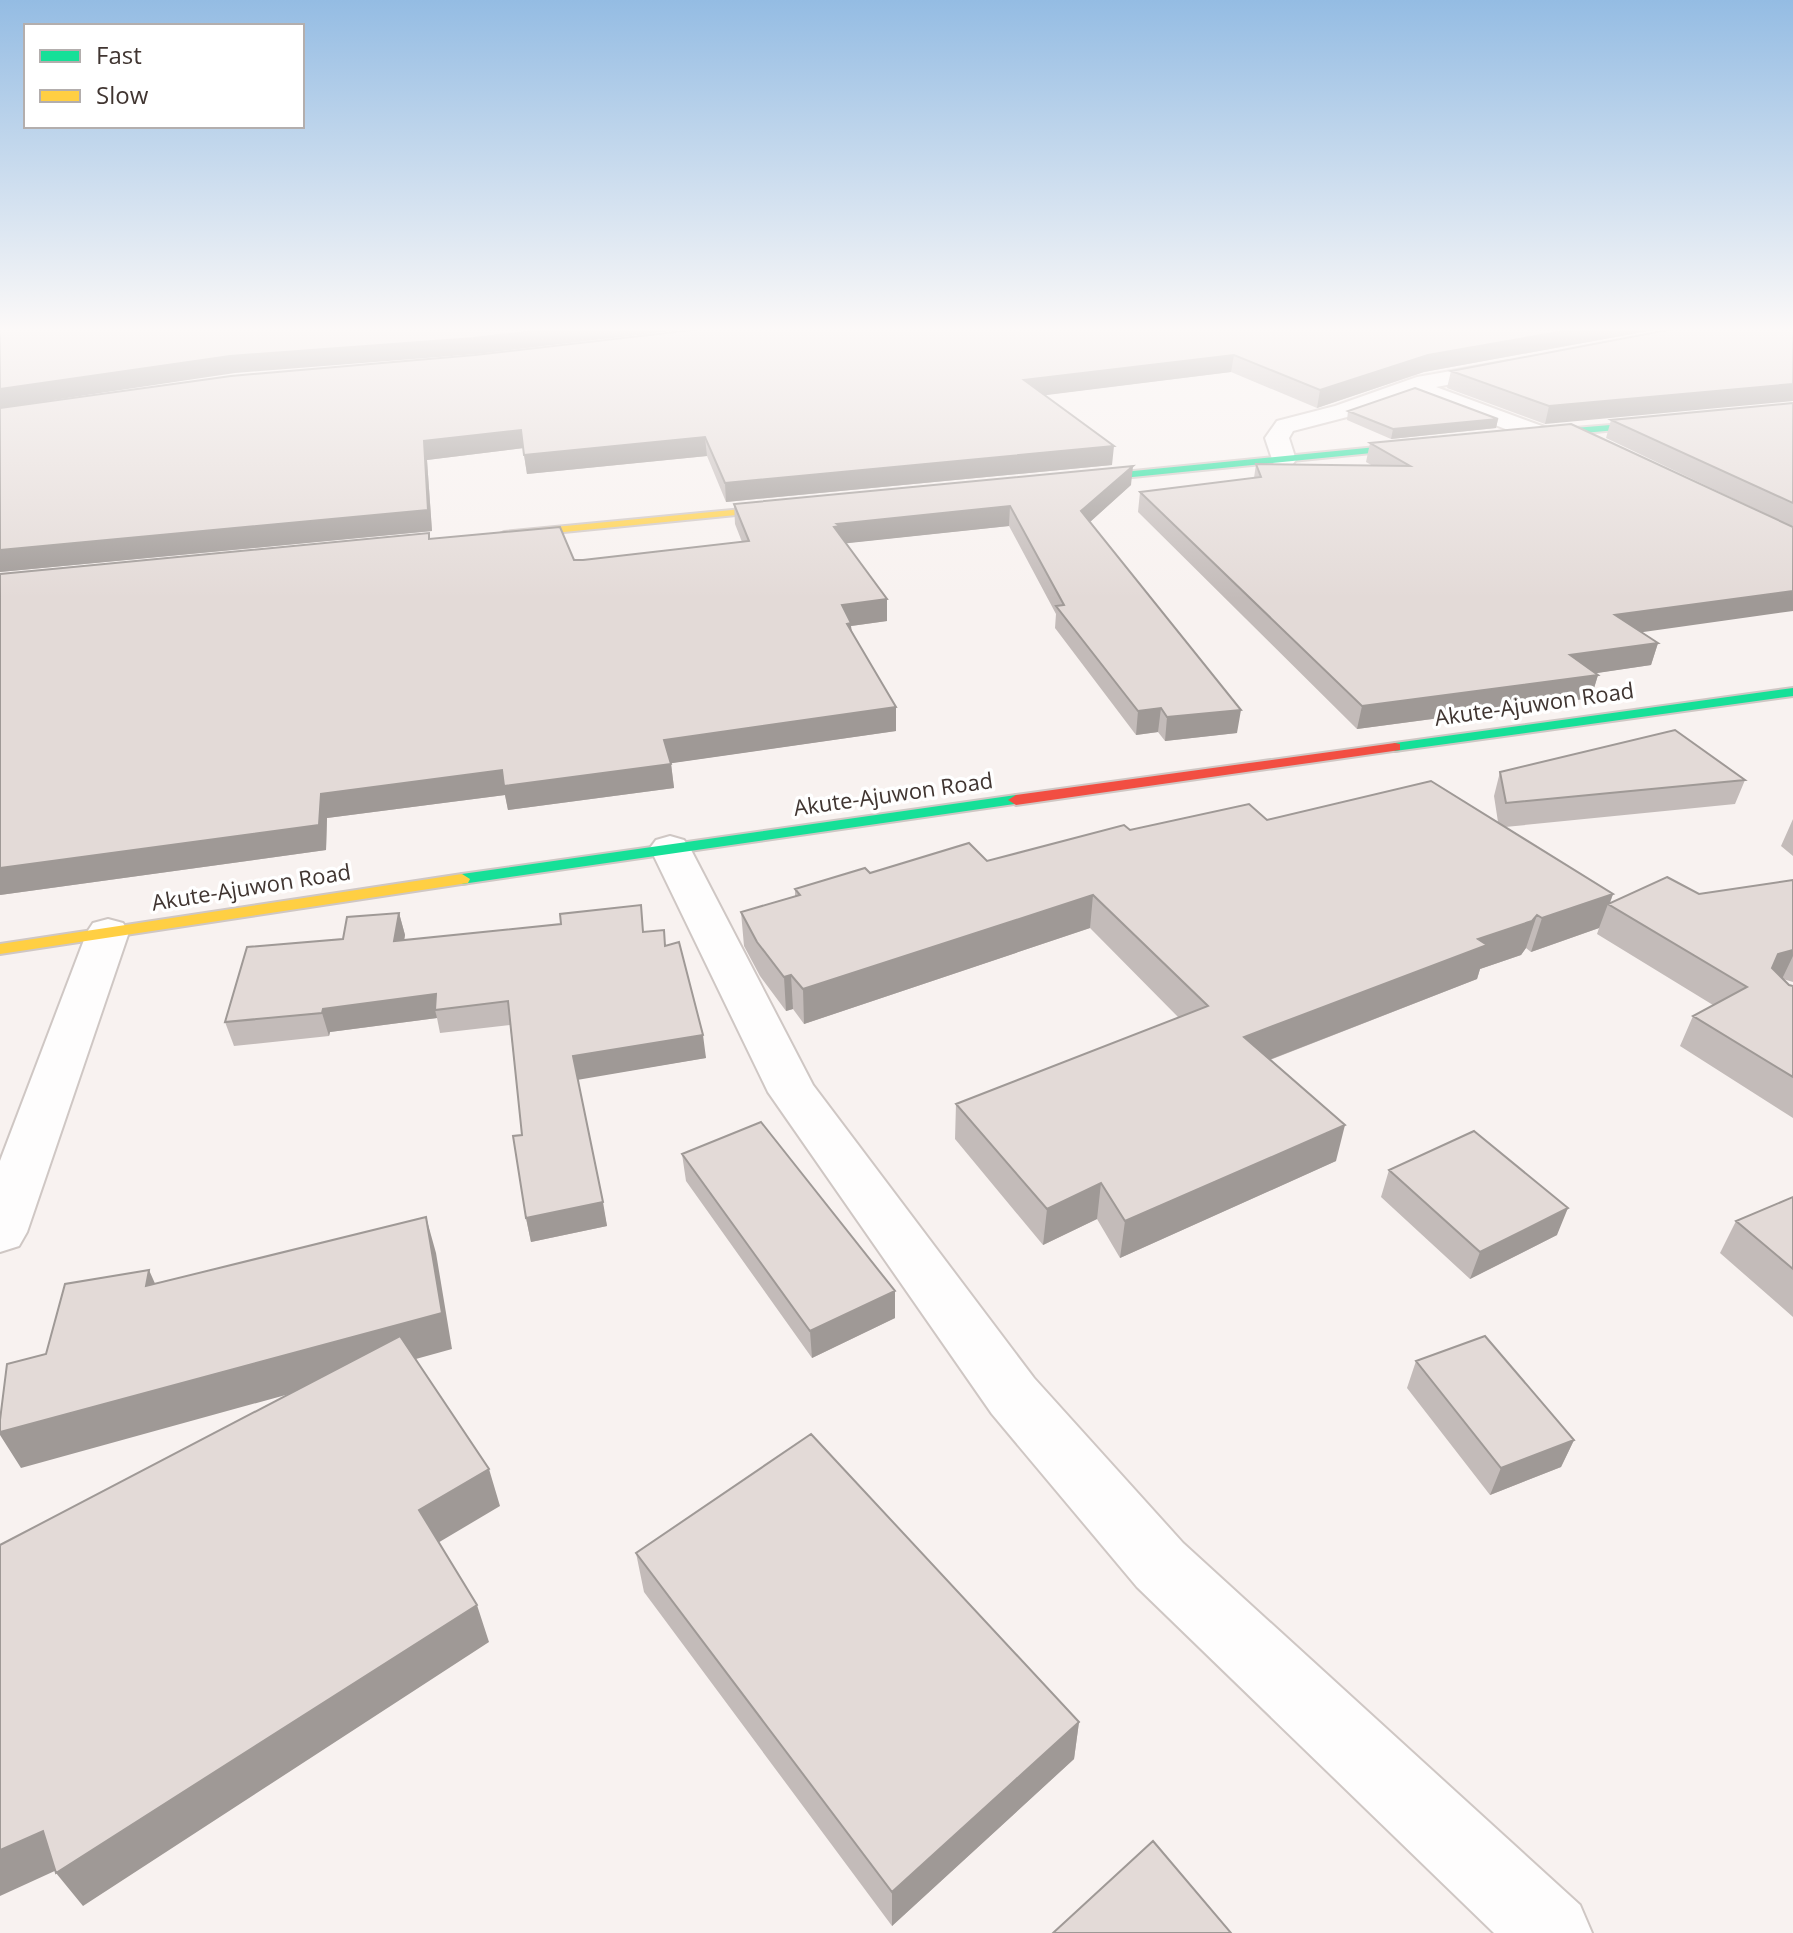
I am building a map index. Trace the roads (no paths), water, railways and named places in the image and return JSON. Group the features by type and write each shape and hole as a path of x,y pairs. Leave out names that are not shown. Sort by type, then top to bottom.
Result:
{"main road":[{"path":"1496,439 1683,421"},
{"path":"1061,481 1450,443"},
{"path":"491,536 808,506"},
{"name":"Akute-Ajuwon Road","path":"0,949 670,848 1793,692"}],"street":[{"path":"1283,460 1276,440 1277,432 1285,426 1308,419"},
{"path":"1502,419 1541,434"},
{"path":"1573,433 1616,454"},
{"path":"670,848 792,1092 1013,1396 1160,1565 1552,1933"},
{"path":"0,1232 108,932"}]}
